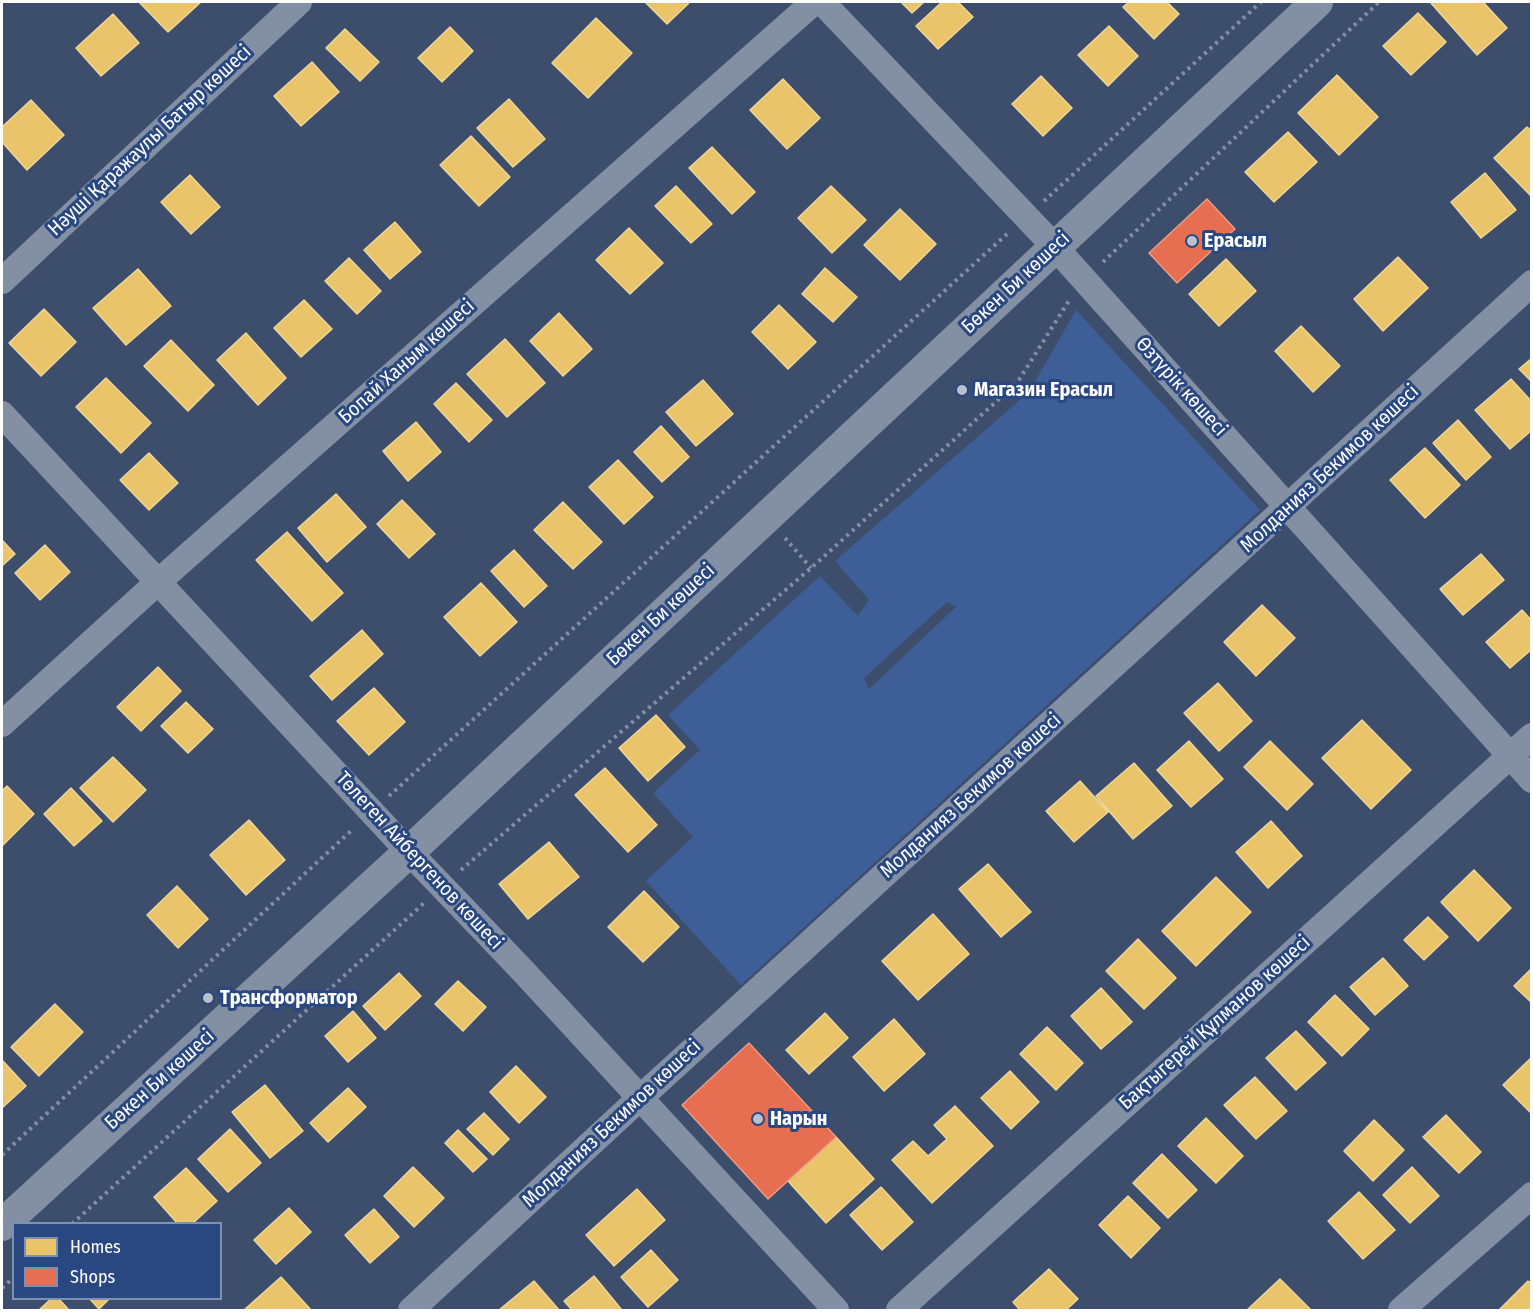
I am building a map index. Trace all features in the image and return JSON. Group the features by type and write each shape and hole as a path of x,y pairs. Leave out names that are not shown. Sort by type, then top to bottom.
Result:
{"street":[{"name":"Нәуші Қаражаулы Батыр көшесі","path":"2,281 299,2"},
{"name":"Бопай Ханым көшесі","path":"2,724 158,582 814,2"},
{"name":"Өзтүрік көшесі","path":"822,2 1055,247 1532,780"},
{"name":"Бөкен Би көшесі","path":"2,1225 409,852 1317,2"},
{"name":"Молданияз Бекимов көшесі","path":"411,1311 640,1098 1532,283"},
{"name":"Төлеген Айбергенов көшесі","path":"2,414 409,852 523,971 836,1311"},
{"name":"Бақтыгерей Құлманов көшесі","path":"899,1311 1532,736"},
{"path":"1401,1311 1532,1195"}],"path":[{"path":"2,1155 372,812 1261,2"},
{"path":"74,1222 442,886 811,568 1017,383 1084,279 1379,2"},
{"path":"767,517 811,568"}],"shaded area":[{"path":"1076,310 1260,510 741,985 646,881 693,837 653,793 700,750 668,715 820,576 858,616 869,600 835,561 1029,392","holes":["947,602 956,607 869,689 864,678"]}],"building: Homes":[{"path":"139,2 201,2 168,32"},
{"path":"645,2 690,2 667,24"},
{"path":"901,2 924,2 912,13"},
{"path":"942,2 958,2 973,17 938,49 916,26"},
{"path":"1129,2 1167,2 1179,14 1154,39 1123,7"},
{"path":"1430,2 1483,2 1507,28 1477,55"},
{"path":"1418,13 1446,42 1411,75 1383,46"},
{"path":"113,14 139,43 101,76 76,48"},
{"path":"596,18 632,53 588,98 552,63"},
{"path":"1109,26 1138,56 1108,86 1078,55"},
{"path":"450,27 473,51 442,82 418,58"},
{"path":"345,29 379,62 360,81 326,48"},
{"path":"312,62 339,92 301,126 274,96"},
{"path":"1337,75 1378,117 1339,155 1298,113"},
{"path":"1041,76 1072,108 1043,136 1012,104"},
{"path":"783,79 820,118 787,149 750,110"},
{"path":"509,99 545,139 513,167 477,128"},
{"path":"31,100 64,135 27,170 2,142 2,127"},
{"path":"1527,127 1532,131 1531,196 1494,158"},
{"path":"1288,132 1317,162 1274,202 1245,172"},
{"path":"471,136 510,177 479,206 440,165"},
{"path":"712,147 755,192 732,214 689,168"},
{"path":"1485,173 1516,210 1481,238 1451,202"},
{"path":"190,175 220,207 191,234 161,202"},
{"path":"676,186 712,224 691,243 655,206"},
{"path":"831,186 866,220 832,253 798,218"},
{"path":"900,209 936,244 900,280 864,245"},
{"path":"395,222 421,252 390,279 364,250"},
{"path":"629,228 663,263 630,294 596,260"},
{"path":"1398,257 1428,288 1383,331 1354,299"},
{"path":"349,258 381,291 357,314 325,281"},
{"path":"1226,259 1256,291 1219,326 1189,294"},
{"path":"825,268 857,297 833,322 802,294"},
{"path":"138,269 171,306 126,345 93,308"},
{"path":"304,300 332,329 301,357 274,328"},
{"path":"779,305 816,342 788,369 752,332"},
{"path":"44,309 76,342 41,376 9,343"},
{"path":"559,313 592,349 563,376 530,341"},
{"path":"1301,326 1340,366 1313,392 1275,351"},
{"path":"246,333 286,378 258,405 217,360"},
{"path":"505,339 545,383 507,417 467,374"},
{"path":"171,340 214,385 188,411 144,366"},
{"path":"1532,358 1532,382 1519,369"},
{"path":"106,378 151,423 121,453 76,407"},
{"path":"1511,379 1532,402 1532,430 1510,449 1475,410"},
{"path":"703,380 733,414 696,446 666,412"},
{"path":"456,383 492,420 469,442 434,404"},
{"path":"1458,420 1491,457 1466,480 1433,443"},
{"path":"416,422 441,452 408,481 383,451"},
{"path":"661,426 689,457 662,482 634,452"},
{"path":"1425,448 1460,485 1425,518 1390,480"},
{"path":"149,453 178,483 149,510 120,480"},
{"path":"618,460 653,497 624,524 589,487"},
{"path":"336,494 366,527 327,562 298,528"},
{"path":"402,500 435,534 409,558 377,524"},
{"path":"563,502 602,542 573,569 534,530"},
{"path":"287,532 343,593 312,621 256,560"},
{"path":"2,540 15,554 2,566"},
{"path":"45,545 70,572 40,600 15,573"},
{"path":"514,550 547,586 524,607 491,571"},
{"path":"1481,554 1504,580 1463,615 1440,589"},
{"path":"481,583 517,622 480,656 444,617"},
{"path":"1262,605 1295,638 1256,676 1224,642"},
{"path":"1522,610 1532,621 1532,649 1510,668 1486,642"},
{"path":"362,630 383,654 332,700 310,676"},
{"path":"158,667 181,691 141,731 117,707"},
{"path":"1218,683 1252,721 1219,751 1184,713"},
{"path":"374,688 405,722 369,755 337,721"},
{"path":"186,702 213,729 188,753 161,726"},
{"path":"656,715 685,747 648,781 619,748"},
{"path":"1362,720 1411,770 1371,809 1322,758"},
{"path":"1189,741 1223,779 1191,807 1157,770"},
{"path":"1270,741 1313,784 1287,810 1244,767"},
{"path":"113,757 146,790 113,822 80,788"},
{"path":"1134,763 1172,806 1133,839 1096,796"},
{"path":"605,768 657,825 628,852 575,795"},
{"path":"1080,781 1108,812 1074,842 1046,811"},
{"path":"7,786 34,814 2,846 2,791"},
{"path":"71,788 102,821 74,846 44,814"},
{"path":"249,820 285,860 246,895 210,855"},
{"path":"1271,821 1302,856 1268,888 1236,852"},
{"path":"549,842 579,877 528,919 499,884"},
{"path":"988,864 1031,912 1001,937 959,889"},
{"path":"1474,870 1511,908 1478,941 1441,902"},
{"path":"1216,877 1251,912 1196,966 1162,931"},
{"path":"177,886 208,919 178,948 147,915"},
{"path":"644,891 679,927 643,962 608,927"},
{"path":"933,914 969,954 918,1000 882,961"},
{"path":"1428,917 1448,937 1424,960 1404,940"},
{"path":"1138,939 1176,978 1144,1009 1106,971"},
{"path":"1383,958 1408,986 1375,1015 1350,987"},
{"path":"1532,968 1532,1003 1514,986"},
{"path":"399,973 421,996 385,1030 363,1006"},
{"path":"458,981 486,1007 463,1031 435,1004"},
{"path":"1101,988 1132,1022 1101,1049 1071,1016"},
{"path":"1335,995 1369,1029 1342,1056 1308,1022"},
{"path":"55,1004 83,1032 39,1076 11,1047"},
{"path":"353,1011 376,1038 348,1062 325,1036"},
{"path":"825,1013 848,1038 809,1074 786,1050"},
{"path":"894,1019 925,1054 884,1091 853,1057"},
{"path":"1047,1027 1083,1063 1056,1090 1020,1054"},
{"path":"1296,1031 1326,1063 1296,1090 1266,1058"},
{"path":"1532,1057 1532,1110 1530,1112 1503,1085"},
{"path":"2,1060 26,1086 2,1108"},
{"path":"516,1066 546,1097 519,1123 490,1092"},
{"path":"1010,1071 1039,1102 1011,1129 981,1098"},
{"path":"1255,1077 1287,1111 1256,1139 1224,1105"},
{"path":"265,1085 303,1131 270,1158 232,1112"},
{"path":"348,1088 366,1107 328,1142 310,1123"},
{"path":"955,1106 993,1146 932,1203 892,1160 913,1141 928,1156 947,1139 934,1125"},
{"path":"484,1113 509,1139 493,1155 467,1129"},
{"path":"1446,1115 1481,1152 1459,1173 1423,1137"},
{"path":"1206,1118 1243,1156 1216,1183 1178,1146"},
{"path":"1374,1120 1404,1150 1373,1181 1344,1151"},
{"path":"230,1129 261,1163 228,1192 198,1159"},
{"path":"458,1130 487,1159 473,1172 445,1143"},
{"path":"836,1137 874,1179 826,1223 788,1181"},
{"path":"1162,1154 1197,1190 1168,1218 1133,1183"},
{"path":"413,1167 444,1198 414,1227 384,1196"},
{"path":"1412,1167 1439,1196 1410,1223 1383,1195"},
{"path":"186,1168 217,1201 194,1222 176,1222 154,1197"},
{"path":"881,1187 913,1222 882,1250 850,1215"},
{"path":"637,1189 665,1220 614,1266 586,1235"},
{"path":"1359,1192 1395,1230 1363,1259 1328,1221"},
{"path":"1128,1196 1160,1228 1131,1258 1099,1225"},
{"path":"289,1208 311,1232 276,1264 254,1240"},
{"path":"374,1209 399,1237 370,1263 345,1235"},
{"path":"651,1250 678,1280 648,1307 621,1277"},
{"path":"1049,1269 1078,1299 1066,1310 1020,1310 1013,1302"},
{"path":"594,1276 621,1309 572,1310 564,1301"},
{"path":"281,1277 311,1310 244,1310"},
{"path":"1280,1279 1311,1310 1247,1310"},
{"path":"534,1281 559,1310 499,1310"},
{"path":"1528,1281 1532,1284 1532,1310 1499,1310"},
{"path":"50,1300 60,1300 69,1310 39,1310"},
{"path":"91,1300 108,1300 99,1309"}],"building: Shops":[{"name":"Ерасыл","path":"1207,199 1235,229 1177,283 1149,253"},
{"path":"749,1043 836,1137 768,1199 682,1105"}],"place":[{"name":"Ерасыл","path":"1192,241"},
{"name":"Магазин Ерасыл","path":"962,390"},
{"name":"Трансформатор","path":"208,998"},
{"name":"Нарын","path":"758,1119"}]}
